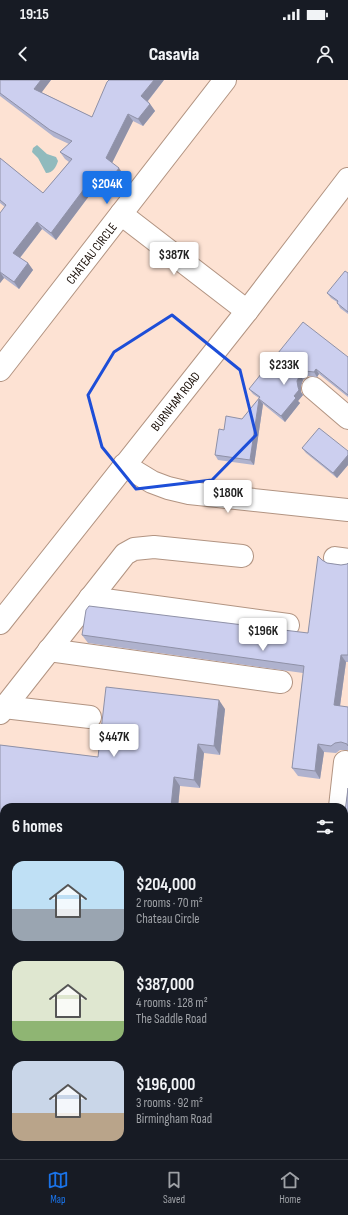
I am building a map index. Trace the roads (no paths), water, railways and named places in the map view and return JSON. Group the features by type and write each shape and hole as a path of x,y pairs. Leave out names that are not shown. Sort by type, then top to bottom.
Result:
{"street":[{"name":"CHATEAU CIRCLE","path":"0,370 8,345 122,214 225,80"},
{"name":"BURNHAM ROAD","path":"1,620 247,311 348,179"},
{"path":"122,214 247,311"},
{"path":"313,388 348,418"},
{"path":"124,465 152,482 189,493 348,510"},
{"path":"2,710 125,554 134,549 154,547 242,556"},
{"path":"90,598 288,625"},
{"path":"49,650 281,682"},
{"path":"2,710 90,717"},
{"path":"340,803 345,762"}],"water":[{"path":"37,145 47,154 56,157 58,161 51,172 46,173 38,158 32,152 33,148"}]}
